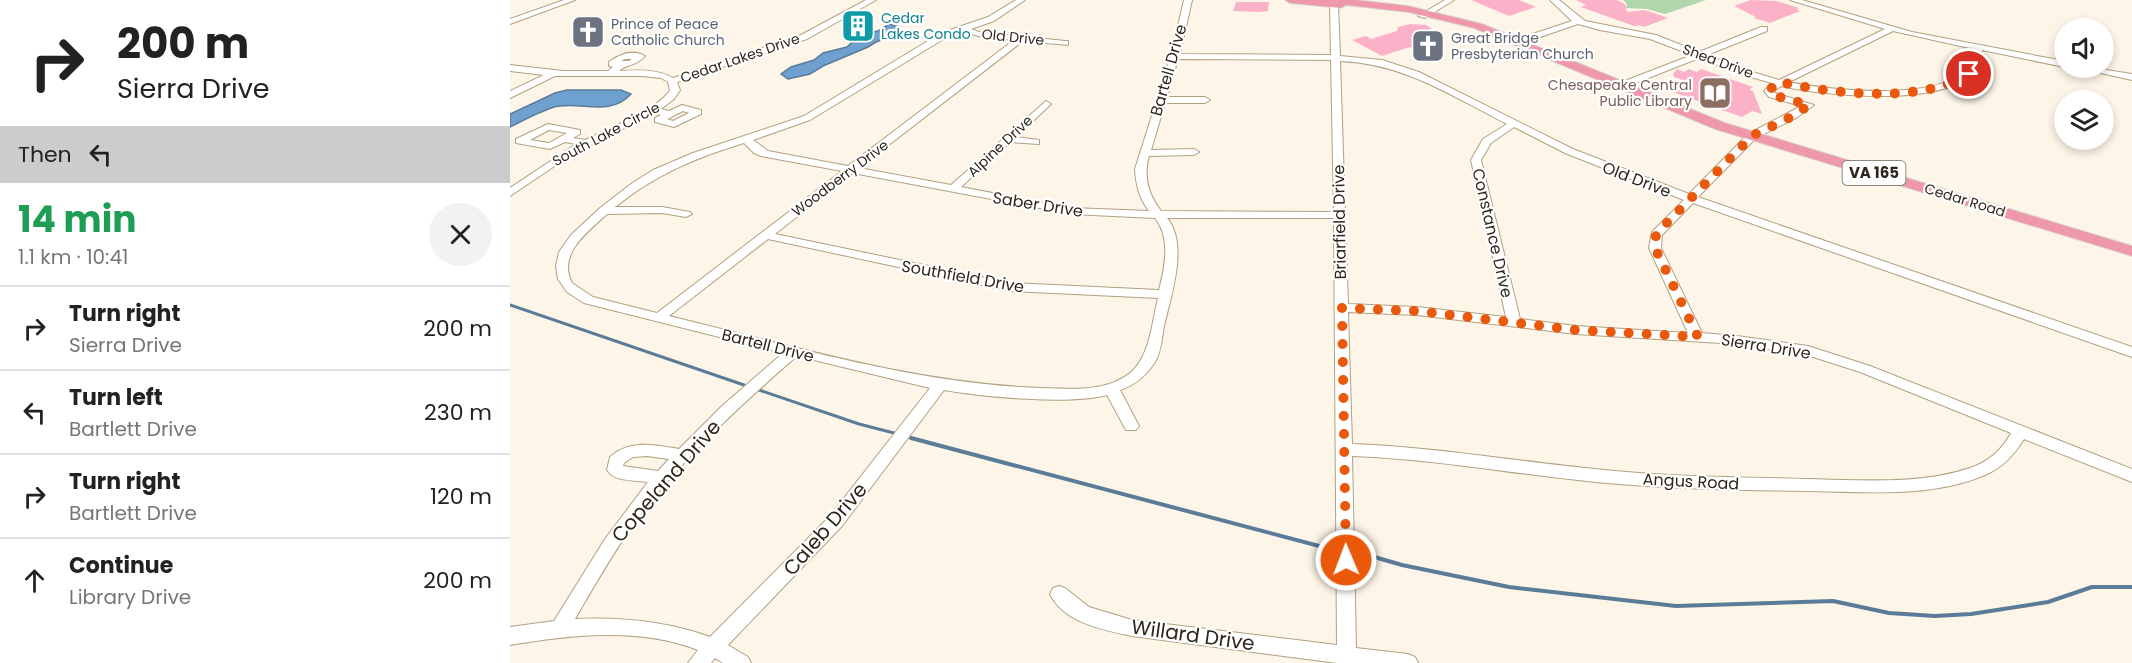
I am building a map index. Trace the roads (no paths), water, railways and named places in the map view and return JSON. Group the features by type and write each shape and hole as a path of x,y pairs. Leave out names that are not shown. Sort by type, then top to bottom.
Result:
{"main road":[{"name":"Cedar Road","path":"1290,0 1335,2 1424,14 1496,33 1620,86 1752,136 2132,250"},
{"name":"Cedar Road","path":"1335,2 1424,14"},
{"path":"1334,19 1344,8 1356,6"}],"street":[{"path":"510,22 571,0"},
{"name":"Cedar Lakes Drive","path":"670,79 788,38 861,0"},
{"name":"Cedar Lakes Drive","path":"670,79 794,41 872,0"},
{"name":"Bartell Drive","path":"1021,0 996,17 944,35 807,118 698,154 665,168 633,186 572,242 564,254 561,266 562,277 573,291 589,300 875,372 941,384 1009,392 1071,394 1094,393 1111,388 1136,376 1150,359 1172,267 1171,244 1166,224 1150,206 1139,175 1175,56 1188,0"},
{"path":"1424,14 1450,0"},
{"name":"Shea Drive","path":"1554,0 1568,15 1591,26 1655,38 1744,72 1780,82 1848,92 1929,89 1952,83 1969,74 1977,60 1978,48"},
{"path":"1794,0 1891,29 2054,62"},
{"name":"Briarfield Drive","path":"1335,2 1347,659"},
{"path":"1517,42 1579,21"},
{"path":"1530,47 1591,26"},
{"name":"Old Drive","path":"962,28 978,34 1065,43"},
{"path":"1620,86 1763,29"},
{"path":"1698,337 1655,248 1656,234 1752,136 1793,116 1809,105 1770,94 1770,89 1780,82 1891,29"},
{"name":"Woodberry Drive","path":"658,318 1022,38"},
{"name":"Old Drive","path":"1175,56 1336,58 1381,62 1404,69 1513,124 1606,167 1690,199 2132,352"},
{"path":"609,74 622,64"},
{"name":"South Lake Circle","path":"510,68 554,74 642,73 670,79 675,84 674,94 652,110 585,142 510,193"},
{"path":"510,95 554,74"},
{"path":"2114,74 2132,77"},
{"path":"1161,100 1205,100"},
{"name":"Alpine Drive","path":"954,189 1046,104"},
{"path":"652,110 670,114"},
{"name":"Constance Drive","path":"1513,124 1486,141 1476,160 1514,323"},
{"path":"564,139 585,142"},
{"path":"1008,139 1035,142"},
{"name":"Saber Drive","path":"746,140 761,153 1071,211 1339,215"},
{"path":"1144,153 1194,152"},
{"path":"604,211 662,210 686,214"},
{"name":"Southfield Drive","path":"765,236 1010,287 1165,294"},
{"name":"Sierra Drive","path":"1342,308 1417,311 1637,335 1770,343 1837,359 2132,476"},
{"name":"Copeland Drive","path":"560,628 607,550 663,478 742,396 793,351"},
{"name":"Caleb Drive","path":"698,663 836,521 941,384"},
{"path":"1111,388 1131,426"},
{"name":"Angus Road","path":"1344,450 1418,453 1568,472 1703,483 1843,486 1933,482 1973,474 1997,462 2009,449 2020,430"},
{"path":"663,478 620,472 615,470 616,461 623,454 636,449 683,455"},
{"name":"Willard Drive","path":"1059,594 1072,607 1089,615 1132,628 1347,659 1408,663"},
{"path":"510,636 560,628 644,629 679,635 713,647 741,663"}],"water":[{"path":"889,24 900,27 895,35 823,66 810,74 788,79 781,74 791,67 814,60 823,53 847,47 857,37 856,34 878,31"},
{"path":"567,90 621,90 631,94 622,101 604,107 564,105 554,107 510,127 510,114 555,93"}],"waterway":[{"path":"510,305 744,385"},
{"path":"759,390 859,424 894,433"},
{"path":"911,438 1338,551"},
{"path":"1357,552 1402,565 1509,587 1676,606 1833,601 1889,613 1935,616 1971,614 2048,602 2092,587 2132,587"}],"place":[{"name":"Cedar Lakes Condo","path":"858,26"},
{"name":"Prince of Peace Catholic Church","path":"588,32"},
{"name":"Great Bridge Presbyterian Church","path":"1428,46"},
{"name":"Chesapeake Central Public Library","path":"1715,93"}]}
